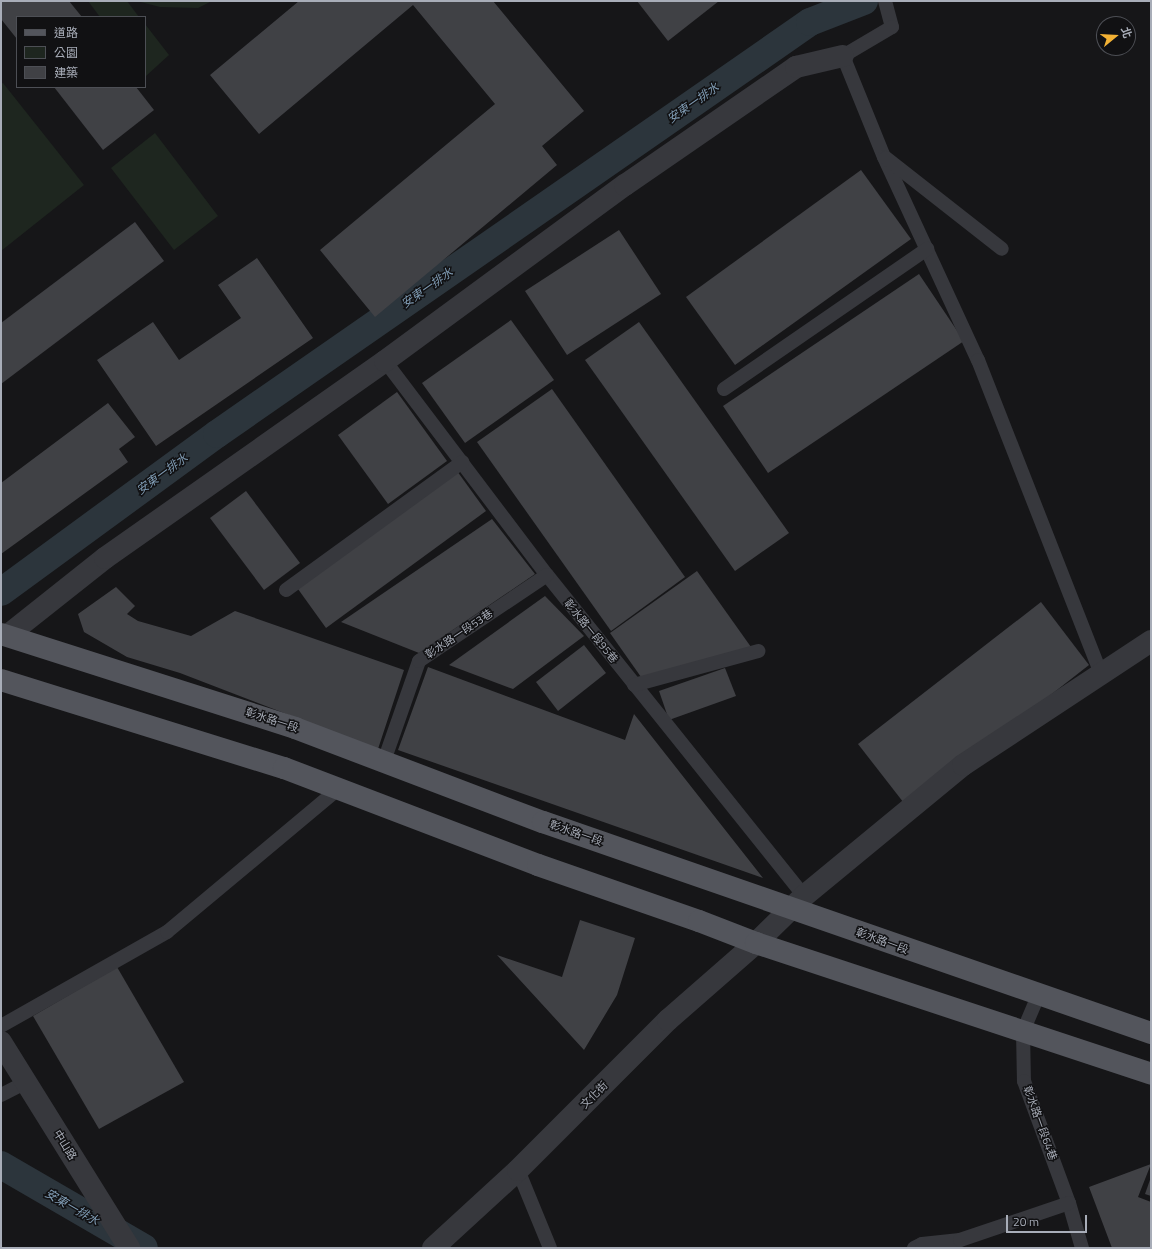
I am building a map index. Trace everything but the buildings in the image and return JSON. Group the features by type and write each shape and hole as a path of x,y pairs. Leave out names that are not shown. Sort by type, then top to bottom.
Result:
{"main road":[{"name":"彰水路一段","path":"4,634 295,728 543,822 798,902 1038,996 1151,1033"},
{"path":"1,680 339,788 538,865 756,943 1151,1074"}],"street":[{"path":"4,634 105,558 385,361 625,185 796,67 843,56"},
{"name":"文化街","path":"433,1248 518,1170 668,1020 756,943 798,902 963,765 1151,641"},
{"name":"中山路","path":"1,1042 129,1248"}],"lane":[{"path":"886,1 892,27 843,56 884,157 978,360 1101,674"},
{"path":"884,157 1002,249"},
{"path":"724,389 927,249"},
{"name":"彰水路一段95巷","path":"385,361 547,575 634,685 798,902"},
{"path":"286,590 462,462"},
{"name":"彰水路一段53巷","path":"384,761 419,662 547,575"},
{"path":"634,685 758,651"},
{"path":"1,1026 167,932 339,788"},
{"name":"彰水路一段64巷","path":"1038,996 1023,1031 1024,1081 1069,1203 1082,1248"},
{"path":"1,1095 26,1082"},
{"path":"518,1170 550,1248"},
{"path":"914,1248 922,1244 960,1240 1069,1203"}],"green space":[{"path":"88,1 127,1 138,16 99,16"},
{"path":"137,1 212,1 198,8 160,7"},
{"path":"146,25 169,55 146,76"},
{"path":"3,83 84,185 1,251 1,84"},
{"path":"155,133 218,216 174,250 111,168"}],"waterway":[{"name":"安東一排水","path":"1,592 217,434 810,22 864,1"},
{"name":"安東一排水","path":"1,1165 144,1248"}]}
